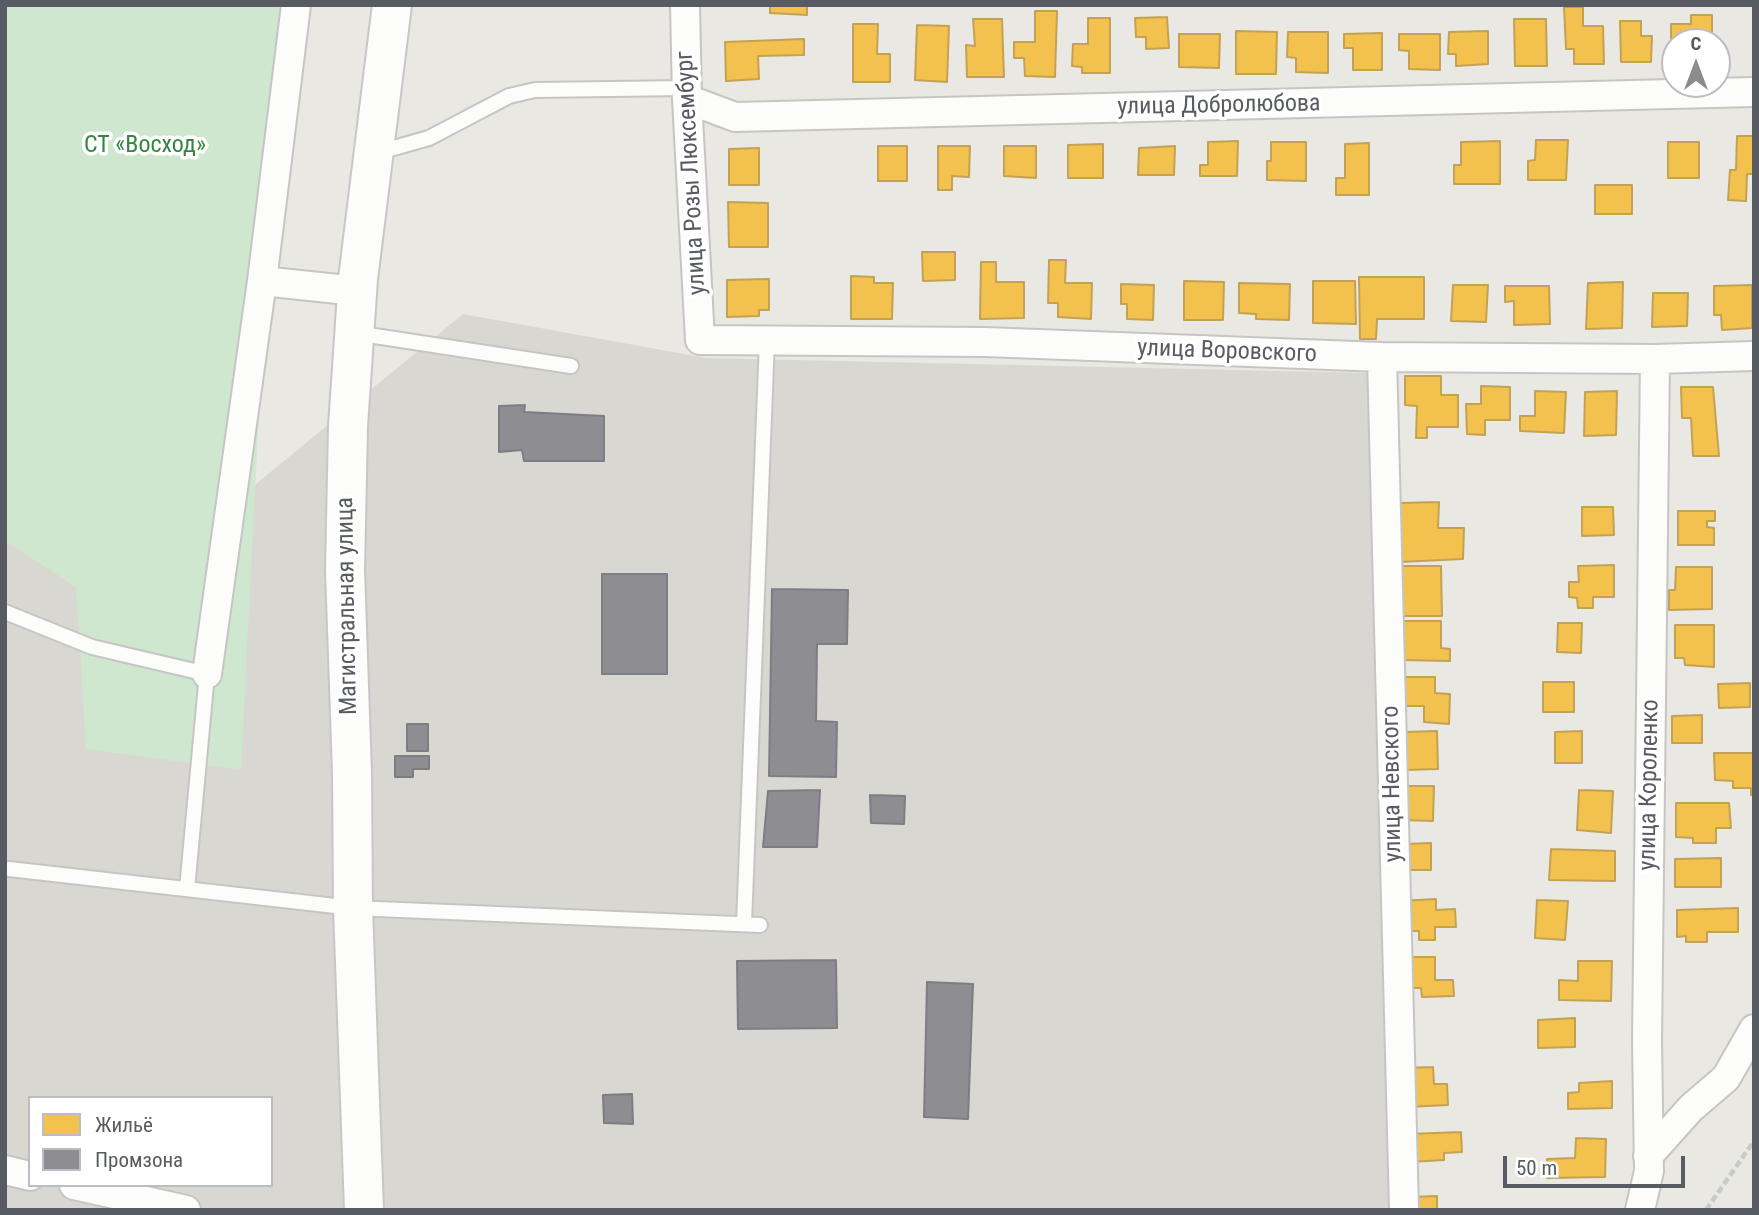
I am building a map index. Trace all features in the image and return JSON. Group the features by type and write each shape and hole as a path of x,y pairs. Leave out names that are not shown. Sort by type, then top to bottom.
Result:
{"main road":[{"name":"Магистральная улица","path":"364,1210 345,570 348,426 357,291 392,5"}],"street":[{"path":"207,674 262,281 296,5"},
{"name":"улица Розы Люксембург","path":"685,5 700,340"},
{"name":"улица Добролюбова","path":"687,94 734,117 1754,92"},
{"path":"262,281 357,291"},
{"name":"улица Воровского","path":"700,340 985,342 1382,357 1656,359 1754,356"},
{"name":"улица Невского","path":"1382,357 1405,1210"},
{"name":"улица Короленко","path":"1640,1210 1649,1171 1647,1041 1656,359"},
{"path":"1648,1156 1691,1108 1726,1078 1754,1029"},
{"path":"5,1170 28,1176"},
{"path":"83,1187 186,1210"}],"lane":[{"path":"373,153 429,138 509,96 535,90 687,94"},
{"path":"354,333 571,366"},
{"path":"744,924 767,340"},
{"path":"5,612 92,647 207,674 187,890"},
{"path":"9,869 353,908 760,925"}],"path":[{"path":"1706,1210 1754,1141"}],"shaded area":[{"path":"463,314 706,358 1368,373 1407,1210 5,1210 5,491 128,589"}],"green space":[{"name":"СТ «Восход»","path":"5,5 303,5 264,311 241,770 86,749 76,587 5,541"}],"building: Жильё":[{"path":"770,5 807,5 807,15 770,13"},
{"path":"1564,7 1583,7 1583,26 1603,26 1604,64 1574,64 1574,49 1566,49"},
{"path":"1035,11 1057,11 1055,77 1025,76 1024,58 1014,58 1014,42 1035,42"},
{"path":"1691,15 1712,15 1712,28 1671,28 1671,24 1691,24"},
{"path":"1167,17 1169,48 1146,49 1146,37 1136,37 1135,18"},
{"path":"1088,18 1110,18 1110,73 1082,73 1082,67 1072,66 1073,44 1088,44"},
{"path":"973,19 1002,19 1004,77 967,77 966,45 975,46"},
{"path":"1514,19 1546,19 1547,66 1515,66"},
{"path":"1620,21 1641,21 1641,36 1652,36 1651,62 1621,62"},
{"path":"853,24 878,24 877,54 890,54 890,82 853,82"},
{"path":"917,25 949,26 947,82 915,80"},
{"path":"1236,31 1277,32 1276,74 1236,74"},
{"path":"1488,31 1488,64 1456,66 1456,54 1448,54 1449,32"},
{"path":"1288,32 1328,32 1328,73 1296,72 1296,58 1287,57"},
{"path":"1382,33 1382,70 1353,70 1353,48 1344,48 1344,34"},
{"path":"1179,34 1220,34 1219,68 1179,67"},
{"path":"1399,34 1440,34 1440,70 1409,69 1409,51 1399,50"},
{"path":"804,39 804,55 758,56 759,79 726,81 725,42"},
{"path":"1737,136 1754,136 1754,174 1747,174 1746,201 1728,200 1730,170 1736,170"},
{"path":"1536,140 1568,140 1566,180 1528,180 1528,161 1535,160"},
{"path":"1238,141 1237,176 1200,176 1200,165 1208,165 1208,142"},
{"path":"1500,141 1500,184 1454,184 1454,165 1461,165 1461,142"},
{"path":"1271,142 1306,142 1306,181 1267,180"},
{"path":"1668,142 1699,142 1699,178 1668,178"},
{"path":"1369,143 1369,195 1336,195 1336,178 1345,178 1345,144"},
{"path":"1103,144 1103,178 1068,178 1068,145"},
{"path":"878,146 907,146 907,181 878,181"},
{"path":"938,146 970,146 969,177 952,176 952,190 938,190"},
{"path":"1004,146 1036,146 1036,178 1004,176"},
{"path":"1175,146 1174,175 1138,175 1139,148"},
{"path":"759,148 759,185 729,185 729,149"},
{"path":"1595,185 1632,185 1632,214 1595,214"},
{"path":"728,202 768,203 768,247 729,247"},
{"path":"922,252 955,252 955,280 923,281"},
{"path":"1049,260 1066,260 1065,283 1092,283 1091,319 1058,317 1058,303 1048,303"},
{"path":"981,262 996,262 996,282 1024,282 1024,318 980,319"},
{"path":"851,276 874,277 874,283 893,283 892,319 851,319"},
{"path":"1359,277 1424,277 1424,319 1377,319 1376,339 1360,339"},
{"path":"769,279 769,310 759,310 759,316 727,317 727,280"},
{"path":"1184,281 1224,282 1223,320 1184,320"},
{"path":"1313,281 1355,281 1356,324 1313,323"},
{"path":"1623,282 1622,328 1586,329 1588,283"},
{"path":"1239,283 1290,284 1289,320 1256,319 1256,314 1239,313"},
{"path":"1121,284 1154,285 1153,320 1127,319 1127,304 1121,304"},
{"path":"1453,285 1488,285 1486,322 1451,321"},
{"path":"1752,285 1752,328 1722,330 1721,315 1714,315 1714,286"},
{"path":"1505,286 1549,286 1550,324 1514,325 1514,301 1505,302"},
{"path":"1653,293 1688,293 1687,326 1652,327"},
{"path":"1405,376 1441,376 1441,395 1458,395 1458,427 1427,427 1427,438 1416,438 1417,406 1405,405"},
{"path":"1481,386 1510,387 1510,420 1485,420 1485,435 1467,434 1466,404 1481,404"},
{"path":"1681,387 1713,387 1719,456 1693,456 1691,418 1682,418"},
{"path":"1535,391 1566,392 1564,433 1520,431 1520,416 1535,416"},
{"path":"1617,391 1616,435 1584,436 1585,392"},
{"path":"1439,502 1438,528 1464,528 1463,559 1400,562 1400,503"},
{"path":"1582,507 1613,507 1614,535 1582,536"},
{"path":"1678,511 1715,511 1715,521 1707,521 1707,527 1714,528 1714,545 1678,545"},
{"path":"1614,565 1614,597 1593,597 1593,608 1578,608 1577,598 1569,597 1569,582 1579,582 1578,566"},
{"path":"1402,566 1441,566 1442,616 1397,616 1402,600"},
{"path":"1676,567 1712,567 1712,609 1669,610 1669,590 1675,590"},
{"path":"1402,621 1441,621 1441,648 1450,649 1450,661 1401,660"},
{"path":"1558,623 1582,623 1581,653 1557,652"},
{"path":"1675,625 1714,625 1714,667 1685,665 1684,658 1675,658"},
{"path":"1405,677 1435,677 1435,693 1450,694 1449,724 1424,722 1424,706 1405,706"},
{"path":"1543,682 1574,682 1574,712 1543,712"},
{"path":"1750,683 1750,707 1719,708 1718,684"},
{"path":"1702,715 1702,743 1672,743 1672,716"},
{"path":"1437,731 1438,769 1404,770 1404,732"},
{"path":"1582,731 1582,763 1555,763 1555,732"},
{"path":"1714,753 1753,753 1754,795 1751,795 1751,788 1733,788 1733,781 1715,780"},
{"path":"1403,786 1434,786 1433,821 1402,820"},
{"path":"1579,790 1613,791 1611,833 1577,830"},
{"path":"1676,803 1729,803 1731,828 1716,828 1716,843 1693,843 1693,838 1676,837"},
{"path":"1431,843 1431,870 1405,870 1405,844"},
{"path":"1551,849 1615,851 1615,881 1549,880"},
{"path":"1721,858 1721,887 1675,887 1675,859"},
{"path":"1436,899 1436,910 1455,909 1456,927 1435,927 1435,940 1419,940 1419,931 1401,931 1401,901"},
{"path":"1537,900 1568,901 1565,940 1535,938"},
{"path":"1738,908 1738,932 1707,932 1707,942 1686,942 1686,936 1677,937 1677,910"},
{"path":"1403,957 1435,957 1435,980 1453,980 1454,996 1422,997 1421,988 1404,988"},
{"path":"1578,961 1612,961 1611,1001 1559,1000 1559,980 1578,981"},
{"path":"1575,1018 1575,1047 1538,1048 1538,1020"},
{"path":"1433,1067 1434,1084 1447,1084 1448,1105 1407,1107 1405,1068"},
{"path":"1612,1081 1612,1108 1568,1109 1568,1093 1579,1092 1579,1083"},
{"path":"1461,1132 1462,1152 1444,1153 1444,1160 1410,1162 1409,1134"},
{"path":"1576,1138 1606,1139 1605,1177 1547,1178 1547,1159 1575,1158"},
{"path":"1437,1196 1437,1210 1411,1210 1410,1197"}],"building: Промзона":[{"path":"525,405 524,412 604,416 604,461 524,461 522,450 499,452 499,406"},
{"path":"602,574 667,574 667,674 602,674"},
{"path":"772,589 848,590 847,644 817,644 816,721 837,722 836,777 769,776"},
{"path":"407,724 428,724 428,751 407,751"},
{"path":"395,756 429,756 429,769 413,769 413,777 395,777"},
{"path":"820,790 817,847 763,847 768,791"},
{"path":"870,795 905,796 904,824 871,823"},
{"path":"836,960 837,1028 738,1029 737,961"},
{"path":"927,982 973,984 968,1119 924,1117"},
{"path":"632,1094 633,1124 604,1123 603,1095"}]}
